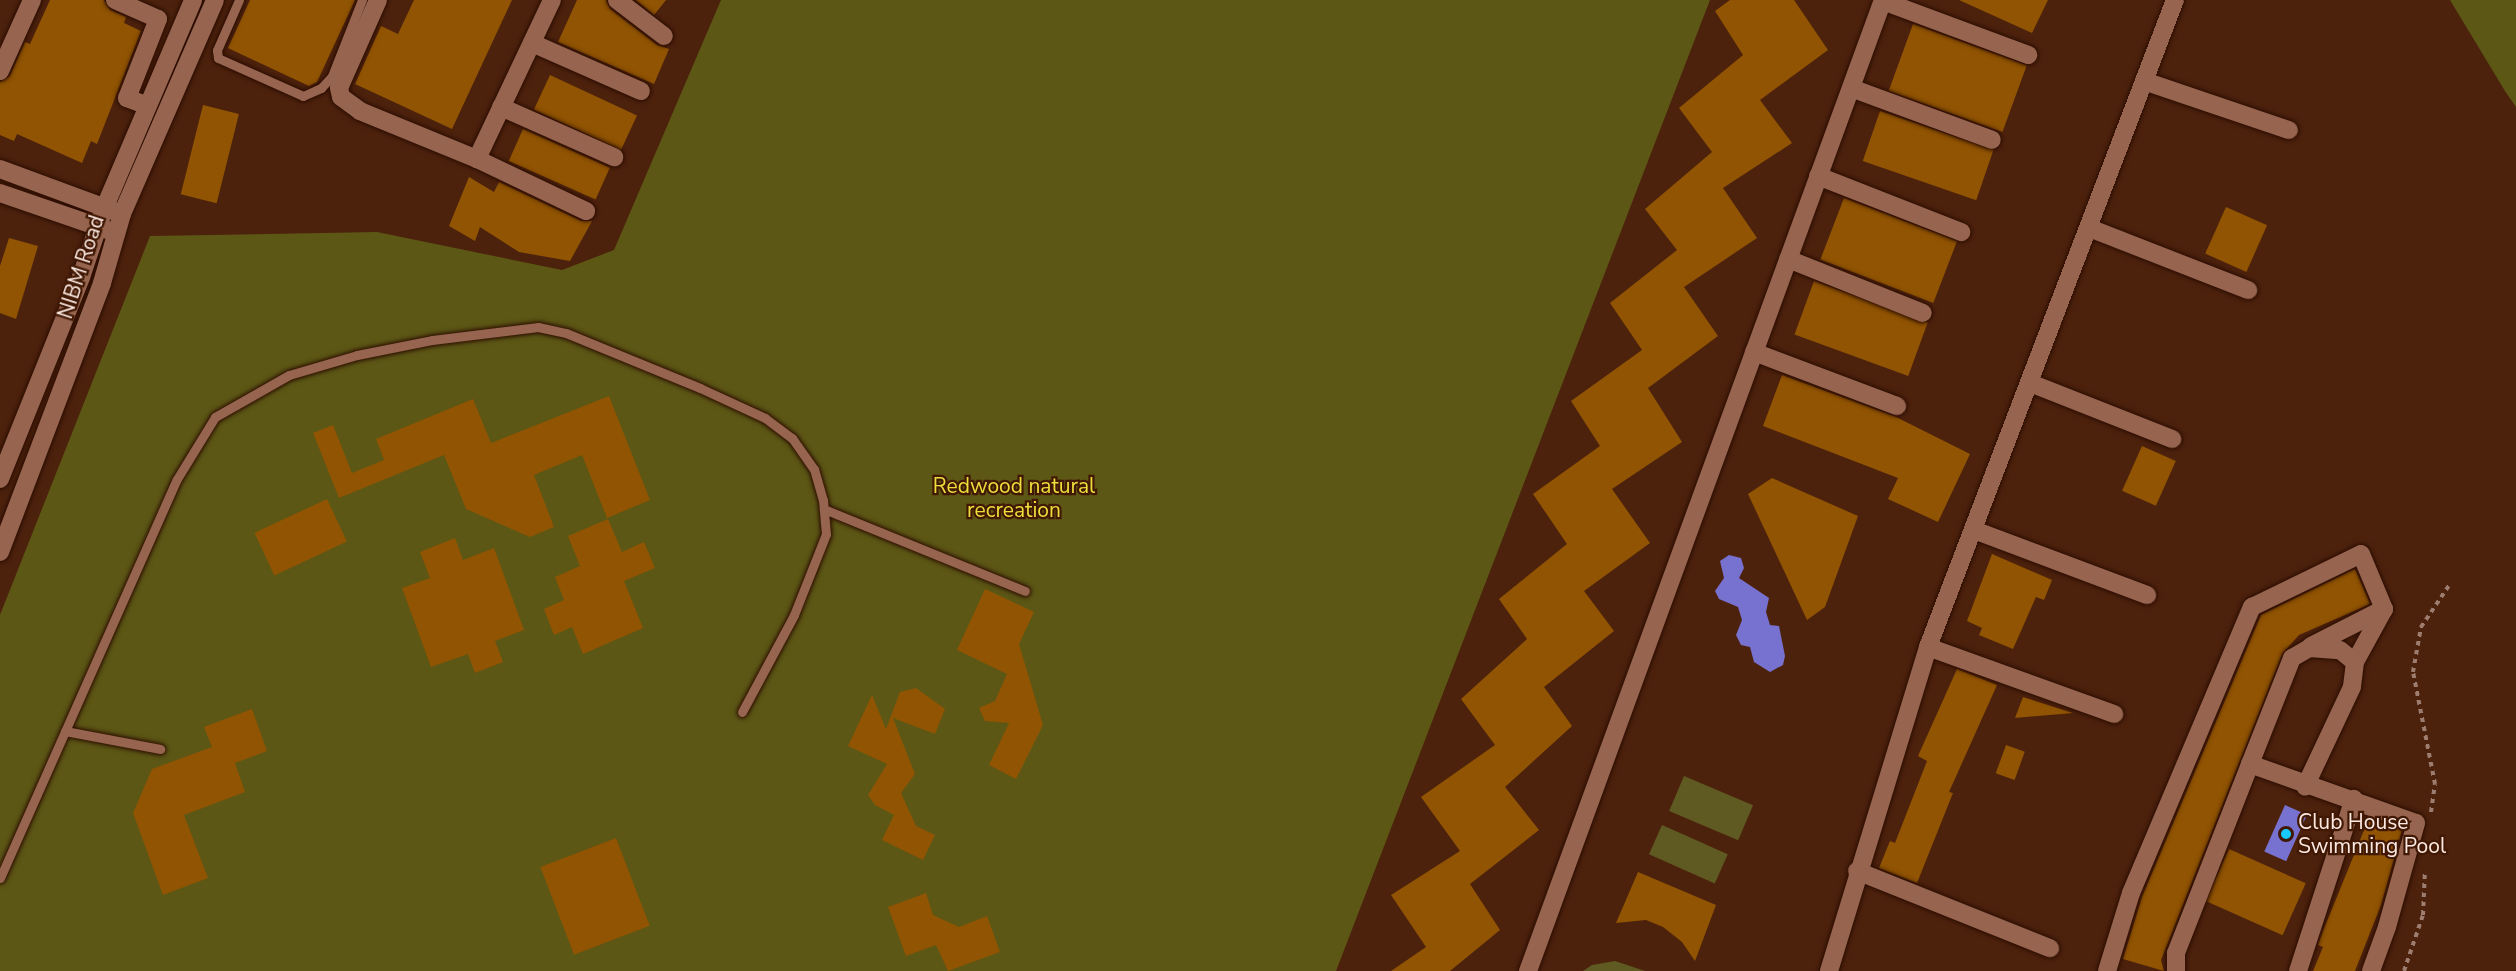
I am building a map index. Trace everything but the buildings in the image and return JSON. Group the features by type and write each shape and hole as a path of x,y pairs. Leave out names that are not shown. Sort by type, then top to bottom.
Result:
{"street":[{"path":"0,71 32,0"},
{"path":"115,0 158,19 127,98 148,106"},
{"name":"NIBM Road","path":"0,552 102,283 116,233 113,211 148,106 193,0"},
{"name":"NIBM Road","path":"0,479 98,227 113,211 215,0"},
{"path":"378,0 339,88 341,97 360,111 477,159 586,212"},
{"path":"477,159 552,0"},
{"path":"617,0 664,36"},
{"path":"1829,971 1857,871 1928,646 2175,0"},
{"path":"1528,971 1883,1 2028,56"},
{"path":"532,43 641,91"},
{"path":"2144,81 2289,130"},
{"path":"1851,88 1992,140"},
{"path":"501,107 614,157"},
{"path":"0,169 113,211"},
{"path":"1818,177 1961,232"},
{"path":"0,194 116,233"},
{"path":"2089,228 2248,290"},
{"path":"1788,260 1923,313"},
{"path":"1754,352 1897,406"},
{"path":"2030,383 2172,439"},
{"path":"1974,530 2147,595"},
{"path":"2107,971 2131,893 2252,607 2361,554 2384,609"},
{"path":"2176,971 2176,953 2292,658 2384,609"},
{"path":"2305,787 2352,687 2355,662 2384,609"},
{"path":"1928,646 2114,714"},
{"path":"2307,649 2340,650 2355,662"},
{"path":"2250,764 2305,787 2354,799 2416,823 2388,927 2371,971"},
{"path":"2298,971 2354,799"},
{"path":"1857,871 2050,948"}],"lane":[{"path":"239,0 217,50 218,58 303,96 321,88 332,76 362,0"},
{"path":"0,878 177,479 215,417 289,375 432,340 538,327 566,333 765,418 792,438 814,469 824,509 826,534 794,615 742,712"},
{"path":"824,509 1026,591"},
{"path":"65,731 160,749"}],"path":[{"path":"2431,817 2435,784 2413,672 2421,627 2450,584"},
{"path":"2404,971 2423,915 2426,860"}],"shaded area":[{"path":"1729,555 1741,558 1744,568 1739,578 1769,598 1766,612 1770,625 1779,626 1785,656 1783,665 1770,672 1754,662 1750,647 1741,645 1736,635 1742,620 1738,607 1719,599 1715,591 1724,578 1720,561"},
{"path":"1684,776 1753,805 1738,840 1669,811"},
{"name":"Club House Swimming Pool","path":"2285,805 2307,815 2286,861 2264,852"},
{"path":"1662,825 1728,854 1715,884 1649,854"},
{"path":"1615,961 1645,971 1583,971 1592,965"}],"green space":[{"name":"Redwood natural recreation","path":"721,0 1710,0 1336,971 0,971 0,615 150,236 377,232 562,270 614,250"},
{"path":"2450,0 2516,0 2516,107 2505,91"}],"place":[{"name":"Club House Swimming Pool","path":"2286,834"}]}
